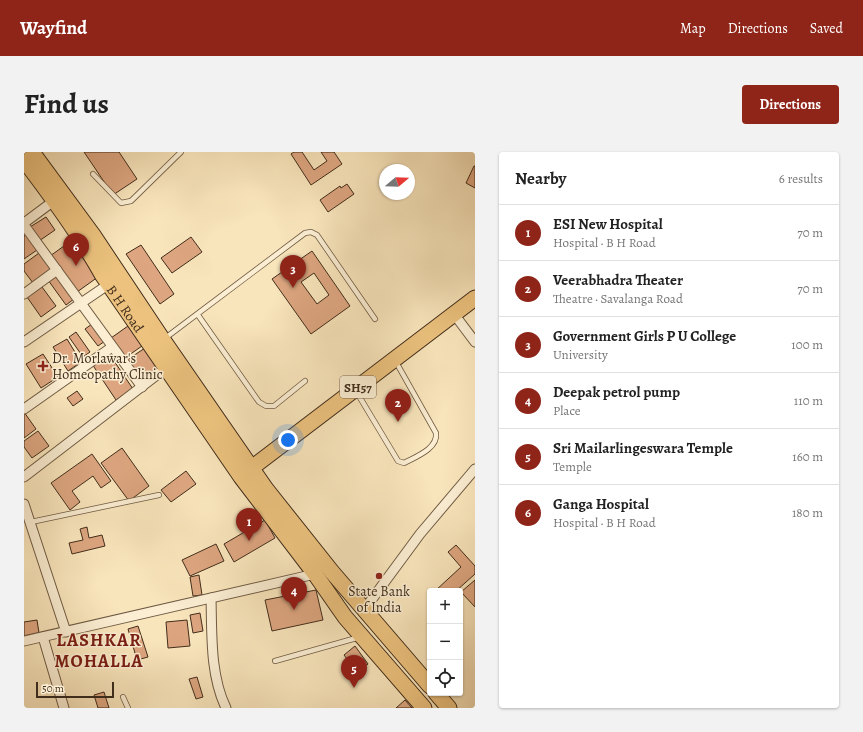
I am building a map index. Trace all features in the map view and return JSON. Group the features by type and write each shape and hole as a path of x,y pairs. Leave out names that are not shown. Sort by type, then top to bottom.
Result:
{"main road":[{"name":"B H Road","path":"27,161 83,241 109,284 166,368 246,472"},
{"path":"27,161 92,235 162,340 246,472 345,617 424,708"},
{"name":"SH57","path":"246,472 475,298"},
{"path":"246,472 287,517 364,610 427,683"},
{"path":"439,696 449,708"}],"street":[{"path":"55,200 24,224 142,387"},
{"path":"24,294 57,270"},
{"path":"24,342 109,284"},
{"path":"454,314 475,342"},
{"path":"24,409 112,347"},
{"path":"24,477 166,368"},
{"path":"364,610 420,534 475,469"},
{"path":"24,504 66,632"},
{"path":"24,641 315,574"},
{"path":"211,598 212,635 216,680 224,707"},
{"path":"43,637 64,708"}],"lane":[{"path":"93,174 121,203 126,203 131,201 181,152"},
{"path":"162,340 198,315 306,233 311,232 317,235 375,319"},
{"path":"198,315 259,402 266,406 274,406 305,381"},
{"path":"355,389 398,462 404,464 429,448 435,440 436,433 395,360"},
{"path":"28,517 159,495"},
{"path":"275,661 361,637"},
{"path":"123,697 128,708"}],"building":[{"path":"84,152 119,152 137,179 113,195"},
{"path":"294,152 302,152 314,170 327,161 321,152 334,152 342,164 311,185 291,154"},
{"path":"475,166 475,188 466,183"},
{"path":"347,184 354,194 328,212 320,200 340,186 341,188"},
{"path":"46,217 55,230 39,241 30,227"},
{"path":"27,234 37,250 24,259 24,236"},
{"path":"191,237 202,252 172,273 161,258"},
{"path":"71,241 98,277 77,292 50,256"},
{"path":"141,245 174,294 160,304 126,254"},
{"path":"312,251 350,306 311,334 272,279","holes":["314,273 329,295 317,304 301,282"]},
{"path":"39,253 51,269 33,283 24,271 24,264"},
{"path":"55,274 74,299 66,305 48,280"},
{"path":"42,287 56,306 41,317 27,297"},
{"path":"92,324 105,341 98,346 85,329"},
{"path":"128,326 142,346 125,358 111,338"},
{"path":"76,332 90,352 83,357 69,337"},
{"path":"67,339 81,362 68,371 53,347"},
{"path":"145,348 160,370 142,382 127,360"},
{"path":"108,352 133,389 116,400 92,364"},
{"path":"43,354 58,377 41,388 26,364"},
{"path":"77,391 83,399 73,406 67,398"},
{"path":"24,412 36,429 24,438"},
{"path":"38,431 49,446 32,458 24,447 24,441"},
{"path":"122,448 149,486 129,501 101,463"},
{"path":"92,454 111,481 101,488 93,476 72,491 80,502 70,510 51,483"},
{"path":"186,471 196,484 171,502 161,490"},
{"path":"265,520 275,538 234,562 224,544"},
{"path":"87,527 89,538 102,535 105,546 72,554 69,543 83,540 80,529"},
{"path":"216,544 224,561 190,576 182,560"},
{"path":"456,545 475,566 475,574 459,588 438,588 461,567 448,552"},
{"path":"199,575 202,595 193,596 190,577"},
{"path":"475,580 475,607 463,594 463,590"},
{"path":"316,590 323,620 272,631 265,600"},
{"path":"200,613 203,631 193,633 190,615"},
{"path":"37,620 39,633 24,636 24,622"},
{"path":"187,620 190,646 168,648 166,622"},
{"path":"138,626 148,657 137,660 128,629"},
{"path":"355,646 368,664 357,672 344,655"},
{"path":"197,677 203,697 196,699 189,679"},
{"path":"104,692 109,708 98,708 94,695"},
{"path":"405,700 412,708 396,708"}],"place":[{"name":"Ganga Hospital","path":"76,266"},
{"name":"Government Girls P U College","path":"293,288"},
{"name":"Dr. Morlawar's Homeopathy Clinic","path":"43,366"},
{"name":"Veerabhadra Theater","path":"398,422"},
{"name":"ESI New Hospital","path":"249,541"},
{"name":"State Bank of India","path":"379,576"},
{"name":"Deepak petrol pump","path":"294,610"},
{"name":"Sri Mailarlingeswara Temple","path":"354,688"}],"district":[{"name":"LASHKAR MOHALLA","path":"99,650"}]}
